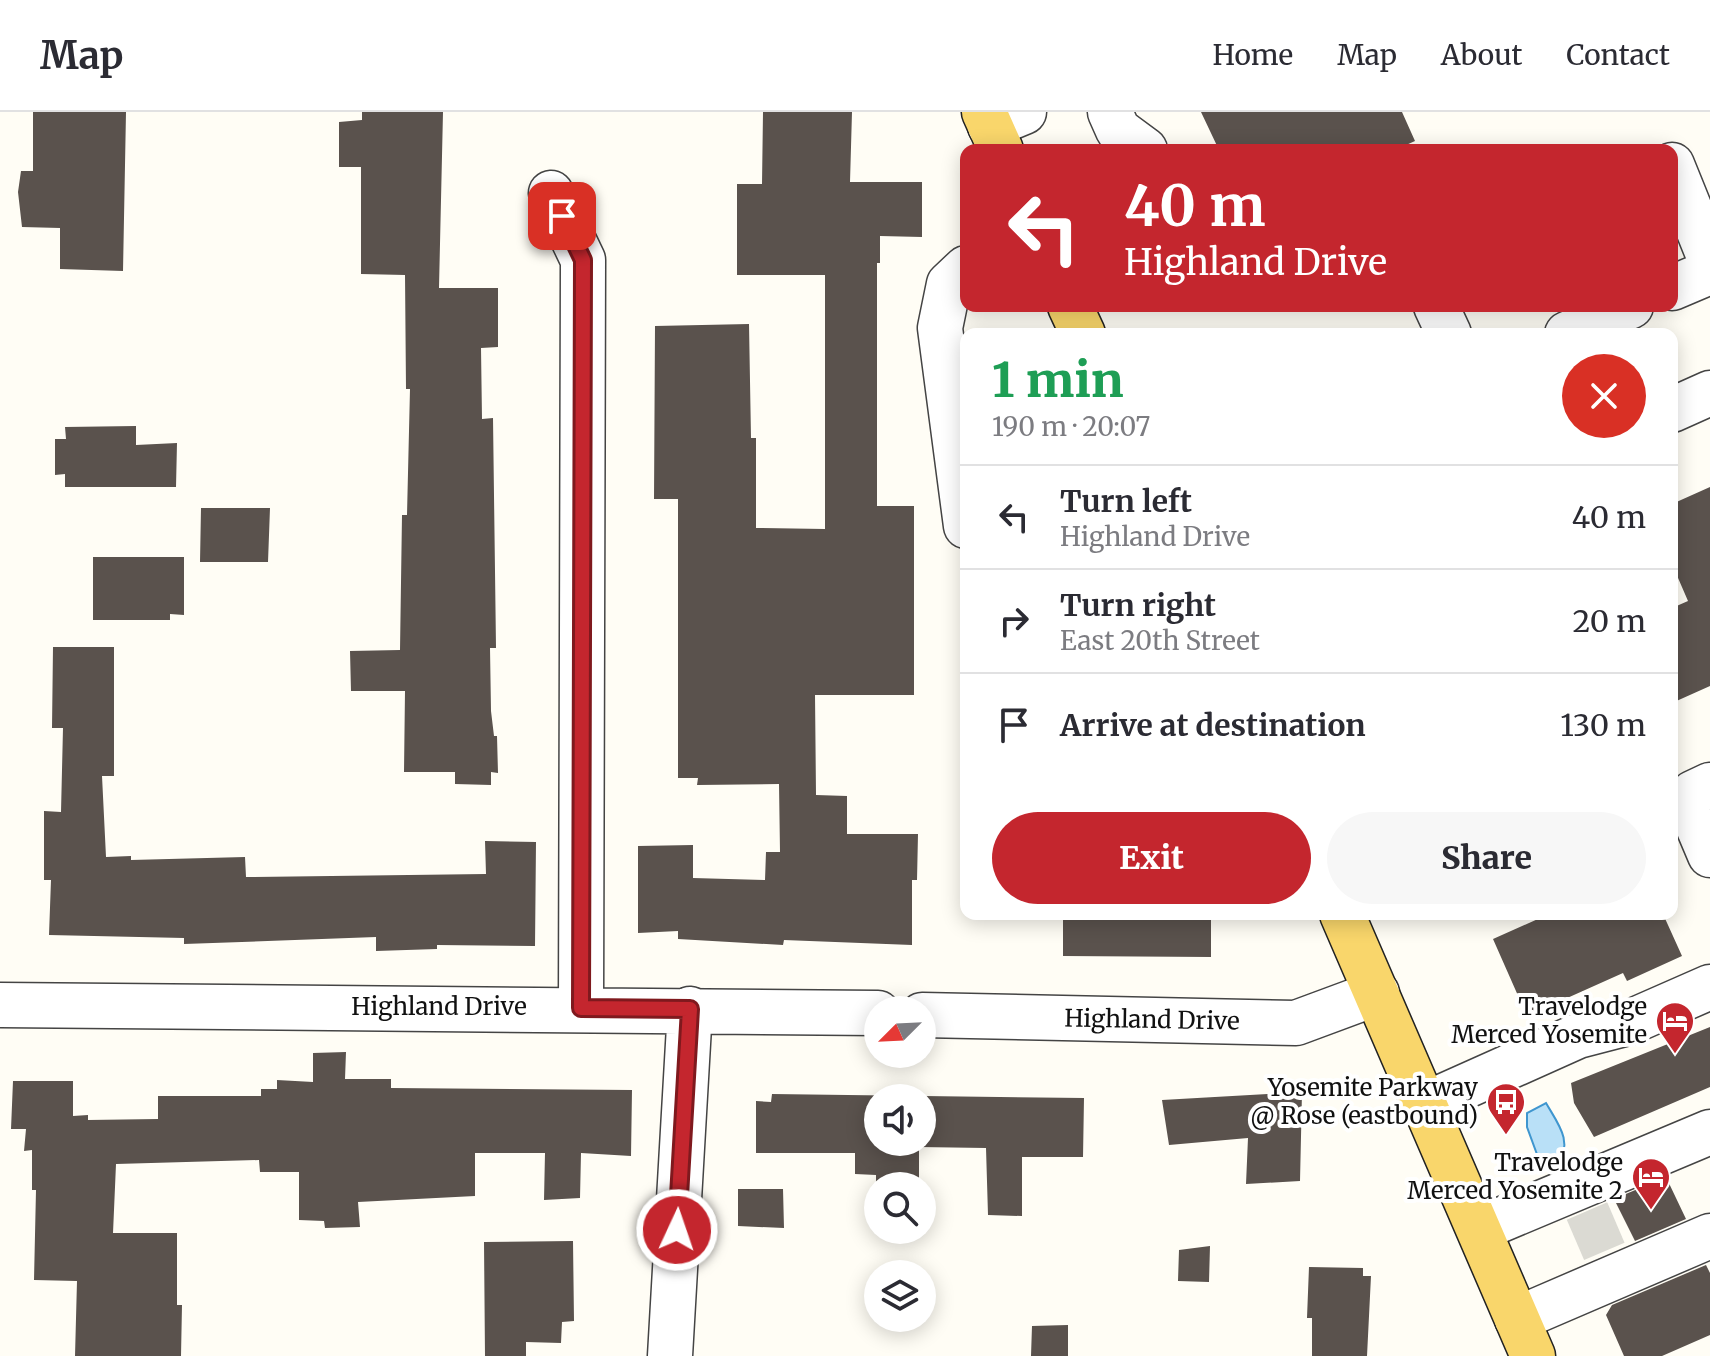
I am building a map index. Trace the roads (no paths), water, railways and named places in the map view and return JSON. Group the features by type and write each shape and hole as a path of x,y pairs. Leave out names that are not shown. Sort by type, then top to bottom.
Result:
{"main road":[{"path":"1345,920 1525,1338"}],"street":[{"path":"1678,180 1710,259"},
{"path":"551,193 583,260 581,1008"},
{"path":"1678,285 1710,272"},
{"path":"960,274 949,284 940,328 960,480"},
{"path":"1581,328 1617,312"},
{"path":"1678,407 1710,393"},
{"path":"1710,785 1693,793 1688,803 1710,855"},
{"path":"1426,1104 1578,1036 1628,1023 1710,987"},
{"name":"Highland Drive","path":"936,1015 1296,1023 1377,993"},
{"name":"Highland Drive","path":"0,1005 864,1013"},
{"path":"670,1356 690,1009"},
{"path":"1479,1229 1582,1199 1710,1132"},
{"path":"1525,1338 1612,1268 1710,1236"}],"water":[{"path":"1546,1103 1564,1141 1562,1157 1557,1165 1538,1157 1527,1127 1527,1113"}],"tunnel":[{"path":"1587,1211 1608,1260"}],"place":[{"name":"Travelodge Merced Yosemite","path":"1675,1055"},
{"name":"Yosemite Parkway @ Rose (eastbound)","path":"1506,1136"},
{"name":"Travelodge Merced Yosemite 2","path":"1651,1211"}]}
